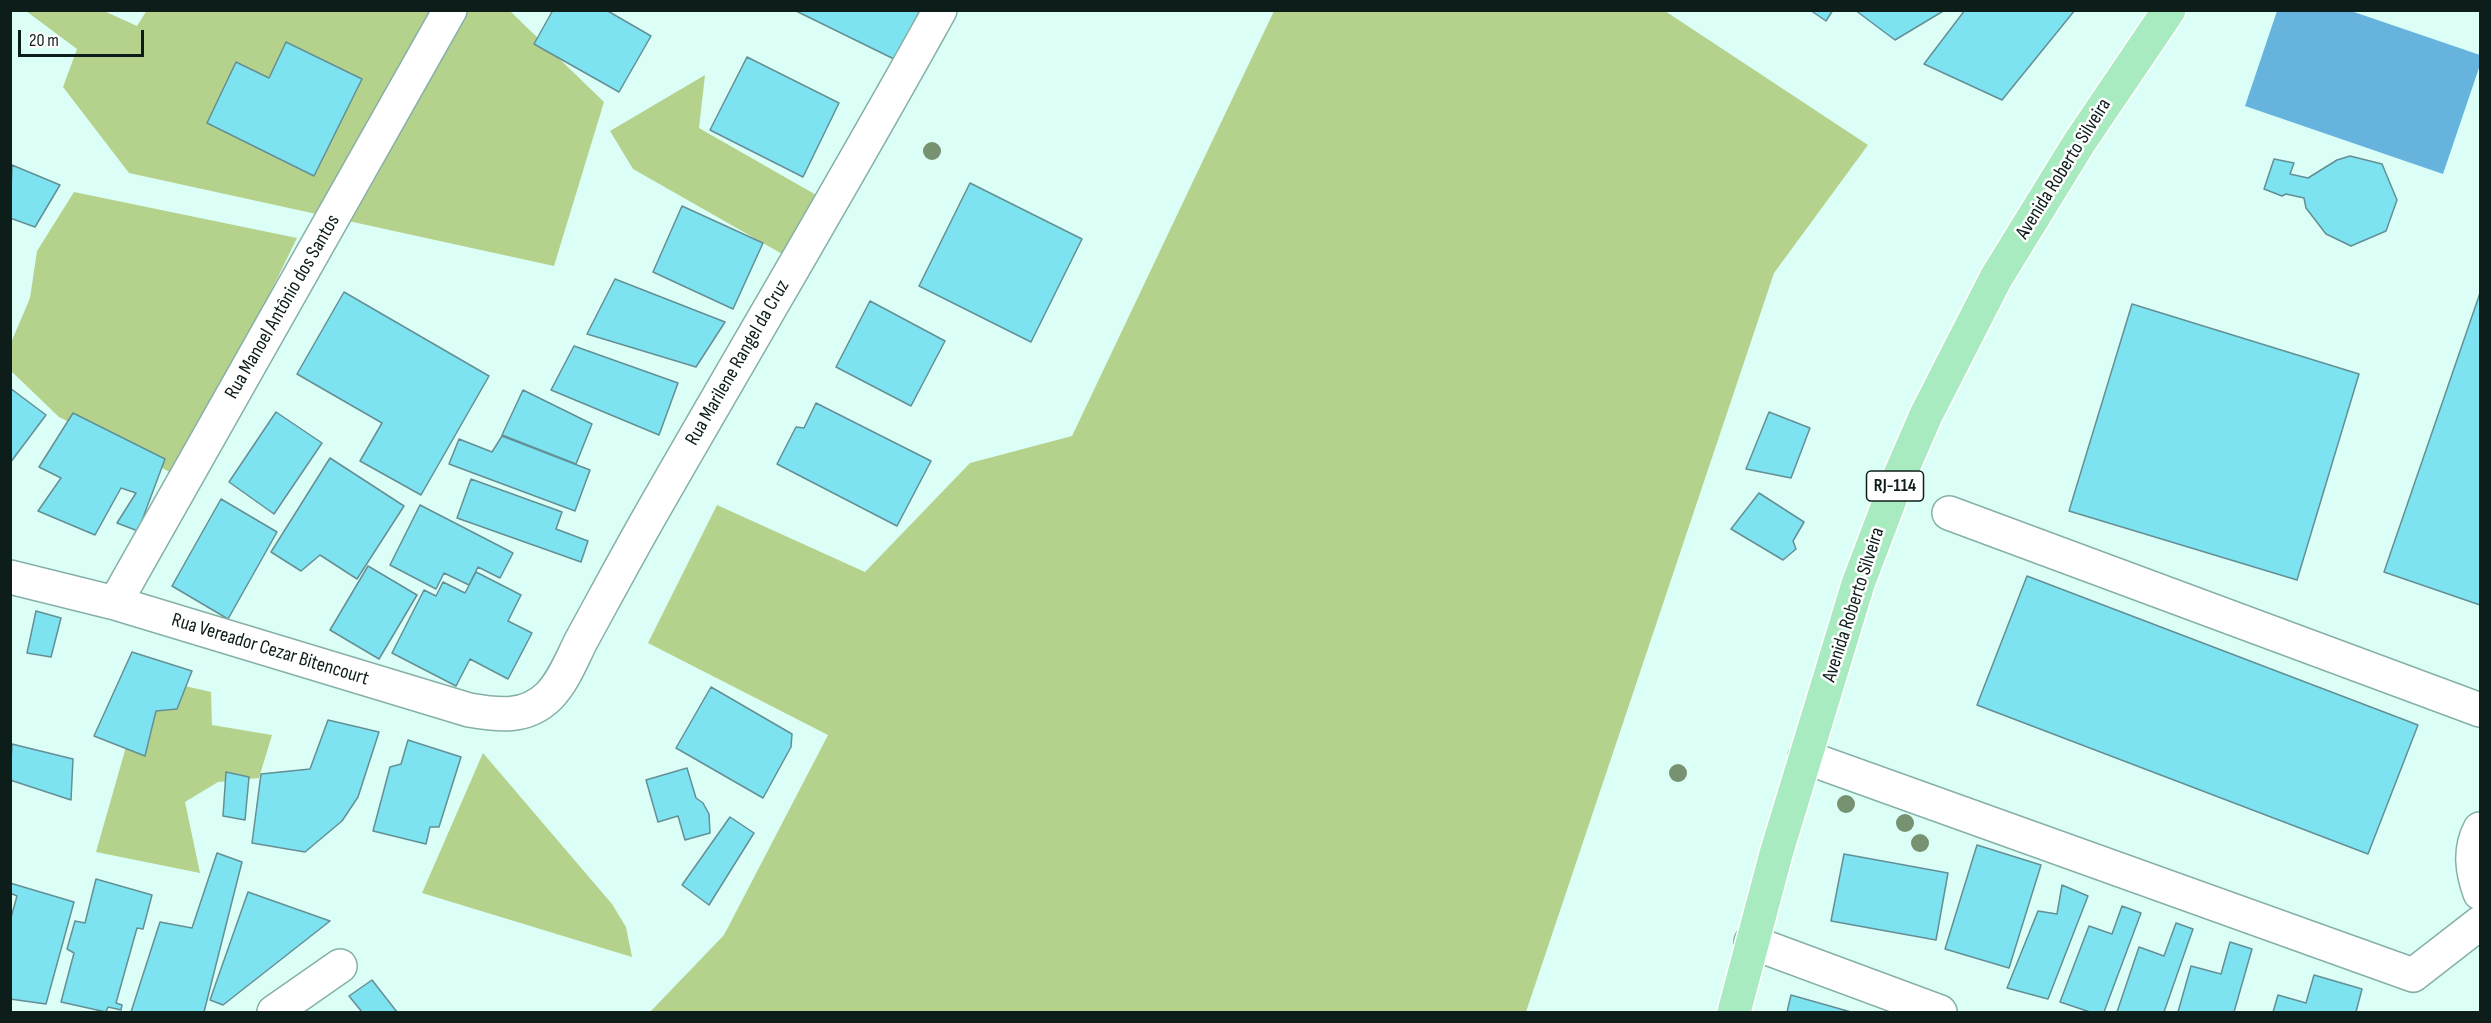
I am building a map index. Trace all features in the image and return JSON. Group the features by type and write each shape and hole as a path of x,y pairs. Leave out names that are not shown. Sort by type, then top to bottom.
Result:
{"main road":[{"name":"Avenida Roberto Silveira","path":"1734,1012 1751,942 1858,584 1896,484 1931,406 1996,278 2079,143 2169,10"}],"street":[{"name":"Rua Manoel Antônio dos Santos","path":"115,603 450,10"},
{"name":"Rua Marilene Rangel da Cruz","path":"530,711 550,695 564,674 647,521 854,165 940,10"},
{"path":"1949,513 2481,710"},
{"name":"Rua Vereador Cezar Bitencourt","path":"10,577 115,603 469,710 500,716 530,711"},
{"path":"1805,757 2413,975 2481,923"},
{"path":"2481,829 2472,853 2474,874 2481,893"},
{"path":"1751,942 1940,1012"},
{"path":"274,1012 340,966"}],"green space":[{"path":"147,10 510,11 604,102 554,266 129,173 63,87 77,49 26,11 104,11 137,26"},
{"path":"1274,11 1665,11 1868,145 1774,273 1526,1012 650,1012 724,935 828,735 648,643 717,505 865,572 970,463 1072,436"},
{"path":"705,75 699,128 825,200 791,259 633,169 610,131"},
{"path":"74,192 297,238 180,477 59,417 11,371 10,345 30,298 37,251"},
{"path":"146,677 211,692 212,725 272,735 259,778 218,782 185,802 200,873 96,852"},
{"path":"483,753 612,904 626,927 632,957 422,893"}],"water":[{"path":"2277,11 2351,11 2480,55 2480,65 2443,174 2245,106"}],"building":[{"path":"553,10 606,10 651,36 619,92 534,44"},
{"path":"794,10 920,10 896,60"},
{"path":"1810,10 1833,10 1826,21"},
{"path":"1855,10 1945,10 1895,40"},
{"path":"1965,10 2075,10 2002,100 1924,64"},
{"path":"286,42 362,79 314,176 207,123 236,62 269,78"},
{"path":"747,57 839,103 803,177 710,130"},
{"path":"2350,156 2382,164 2397,200 2386,231 2351,246 2326,234 2306,208 2304,198 2286,194 2282,196 2264,189 2274,159 2294,163 2290,174 2308,178 2337,160"},
{"path":"12,165 60,185 35,227 10,218"},
{"path":"970,183 1082,239 1031,342 919,286"},
{"path":"682,206 763,243 733,309 653,272"},
{"path":"615,279 725,322 696,367 587,334"},
{"path":"344,292 489,376 421,495 360,461 382,423 297,374"},
{"path":"2480,293 2480,605 2384,572"},
{"path":"870,301 945,341 911,406 836,367"},
{"path":"2132,304 2359,374 2297,580 2069,511"},
{"path":"574,346 678,383 659,435 551,390"},
{"path":"10,388 46,415 10,463"},
{"path":"523,390 592,424 576,464 502,435"},
{"path":"816,403 931,461 897,526 777,464 796,427 804,428"},
{"path":"276,412 322,443 274,514 229,482"},
{"path":"1769,412 1810,428 1791,478 1746,469"},
{"path":"73,413 165,459 138,531 117,523 136,493 121,488 95,535 38,511 61,478 39,467"},
{"path":"502,436 590,470 575,511 449,464 459,439 492,452"},
{"path":"330,458 404,506 357,579 320,555 301,571 271,552"},
{"path":"471,479 562,512 556,529 588,541 581,562 457,518"},
{"path":"1759,493 1804,522 1793,541 1796,549 1783,560 1731,529"},
{"path":"221,499 277,532 228,619 172,586"},
{"path":"420,505 513,553 500,578 478,567 469,585 444,573 436,589 390,565"},
{"path":"368,566 417,595 379,659 330,630"},
{"path":"476,572 521,595 508,621 532,633 508,679 470,659 456,686 392,653 424,590 436,596 443,582 465,593"},
{"path":"2027,576 2418,725 2368,854 1977,705"},
{"path":"36,611 61,618 51,657 27,653"},
{"path":"132,652 192,671 177,709 156,711 145,756 94,736"},
{"path":"711,687 792,734 791,747 763,798 676,748"},
{"path":"328,720 379,732 358,797 342,821 305,852 252,843 261,774 310,769"},
{"path":"408,740 461,757 439,827 430,827 426,844 373,831 390,767 401,764"},
{"path":"12,744 73,759 71,800 10,780"},
{"path":"687,768 696,798 703,803 709,814 710,833 685,840 678,816 658,822 646,780"},
{"path":"226,772 249,777 245,820 223,816"},
{"path":"730,817 754,833 709,905 682,885"},
{"path":"1977,845 2041,865 2009,968 1945,949"},
{"path":"217,853 242,862 204,1012 131,1012 160,922 192,928"},
{"path":"1844,854 1948,873 1936,940 1831,921"},
{"path":"96,879 152,895 143,929 137,928 116,1003 122,1005 121,1010 108,1007 106,1012 61,1002 74,953 67,949 75,921 85,923"},
{"path":"10,883 74,902 46,1004 10,999 10,921 17,896 10,893"},
{"path":"2062,885 2088,896 2048,999 2007,988 2038,911 2057,914"},
{"path":"248,892 330,921 223,1005 210,1000"},
{"path":"2122,906 2141,913 2104,1012 2090,1012 2060,1002 2089,926 2112,934"},
{"path":"2176,923 2193,929 2164,1012 2117,1012 2139,947 2164,956"},
{"path":"2230,942 2252,949 2234,1012 2178,1012 2191,966 2221,974"},
{"path":"2314,975 2362,989 2356,1012 2273,1012 2278,995 2306,1003"},
{"path":"372,980 397,1012 362,1012 349,996"},
{"path":"1791,995 1851,1012 1787,1012"}]}
